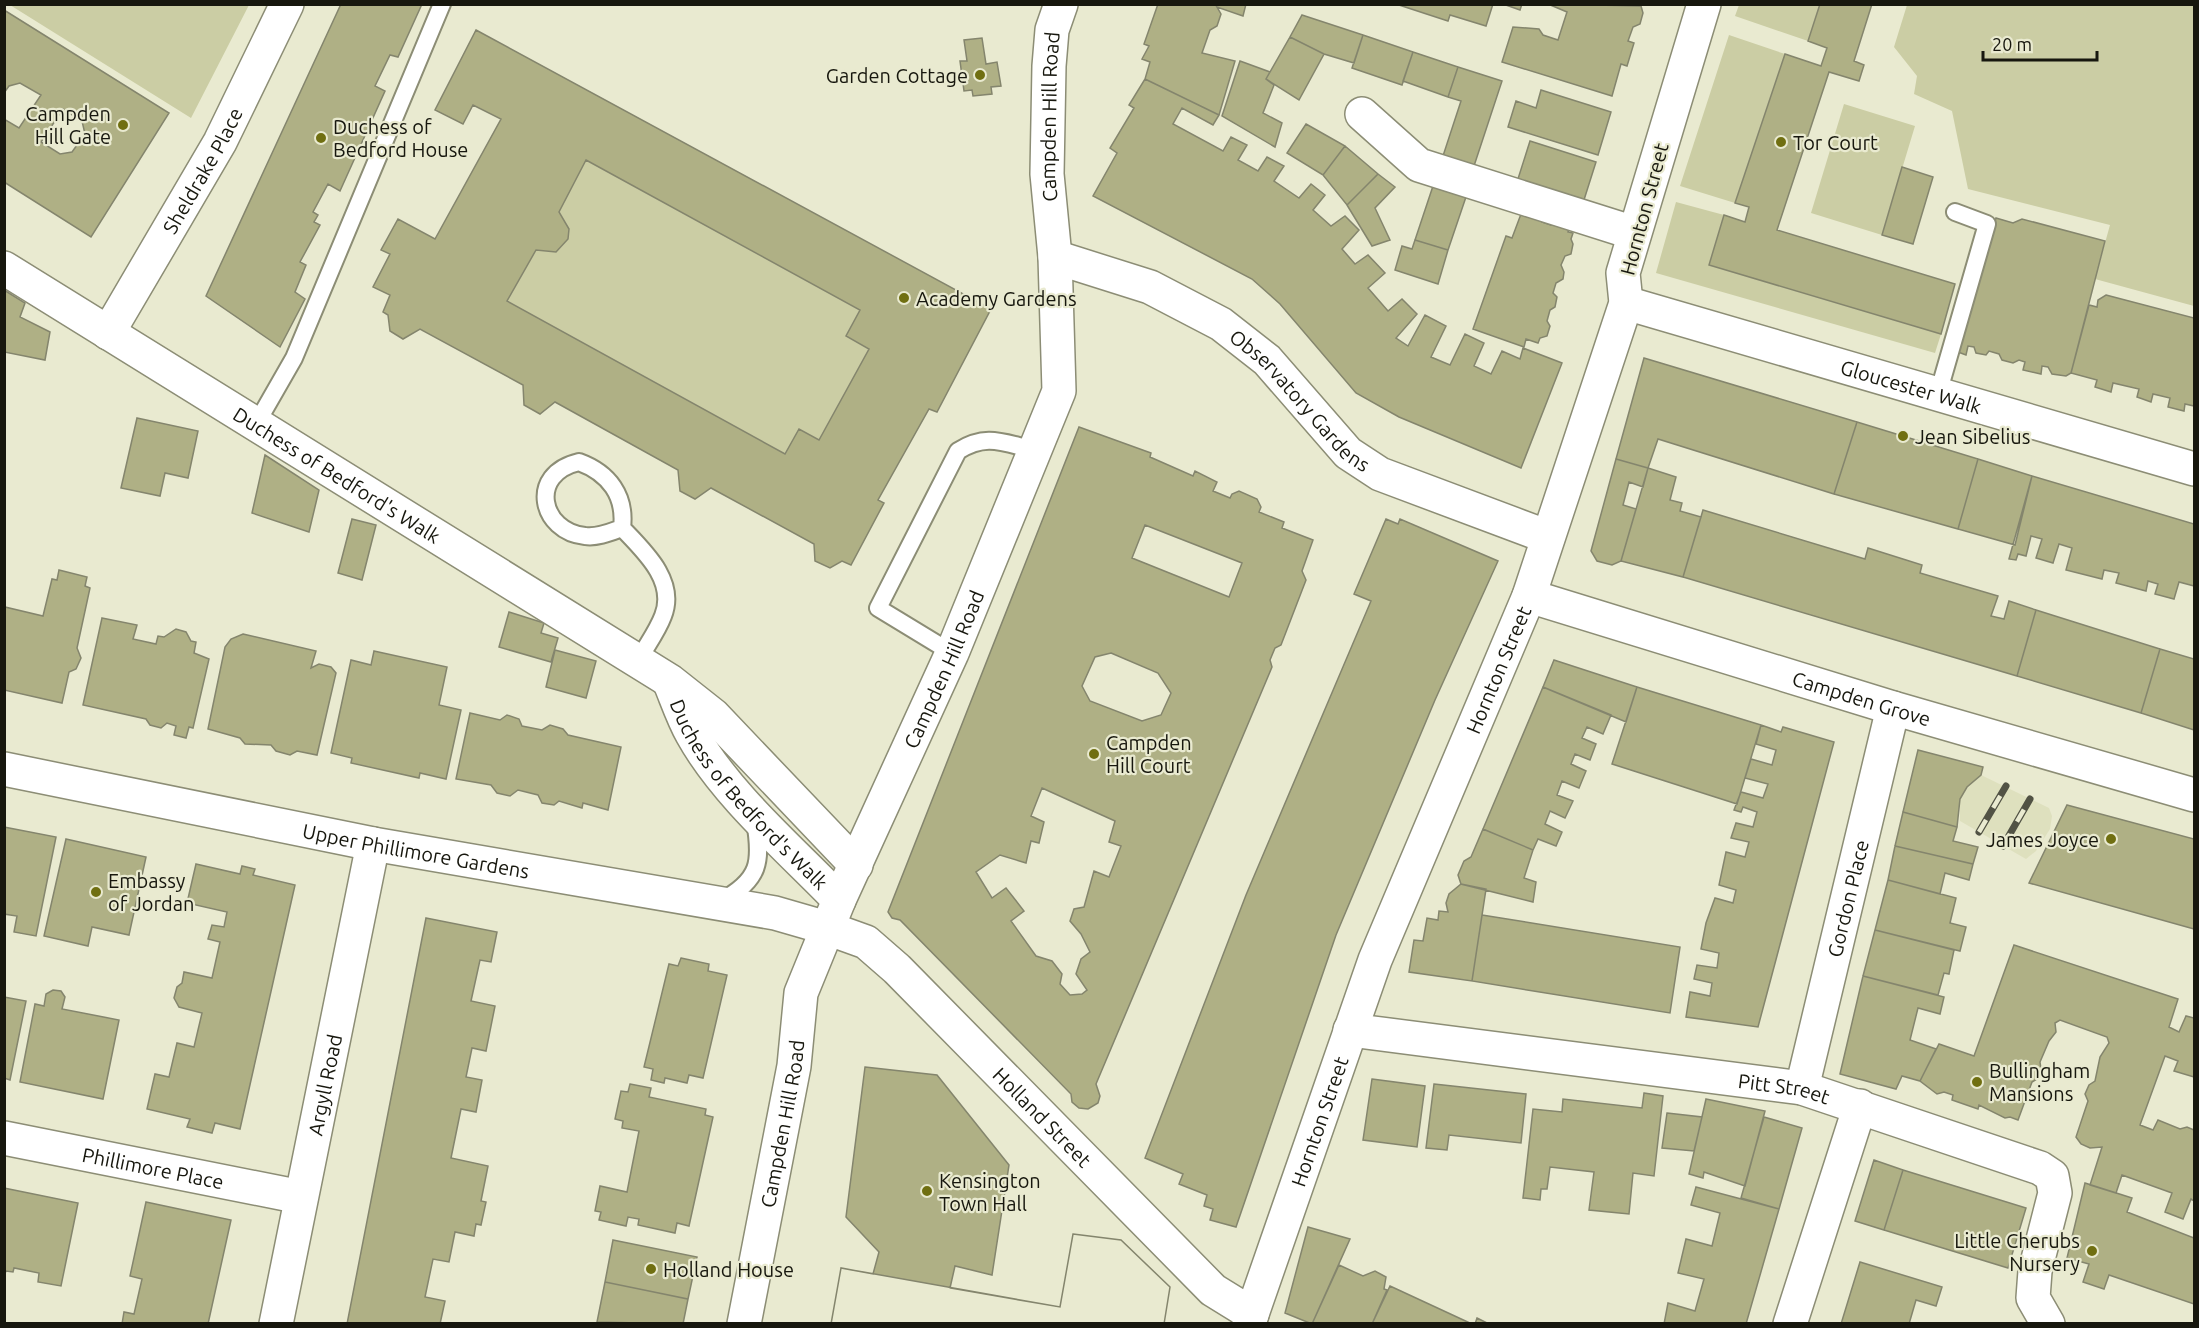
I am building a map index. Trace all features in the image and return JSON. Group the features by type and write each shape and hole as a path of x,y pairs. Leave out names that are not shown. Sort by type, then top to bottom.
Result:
{"street":[{"name":"Sheldrake Place","path":"108,333 220,142 287,4"},
{"name":"Campden Hill Road","path":"744,1323 794,1065 801,993 833,914 952,653 1059,391 1055,257 1047,174 1048,76 1053,30 1061,4"},
{"name":"Hornton Street","path":"1251,1319 1375,960 1529,596 1626,303 1623,273 1704,4"},
{"path":"1362,114 1419,165 1634,233"},
{"name":"Observatory Gardens","path":"1055,257 1150,287 1191,306 1221,324 1267,360 1348,453 1380,474 1548,537"},
{"name":"Duchess of Bedford's Walk","path":"4,268 255,426 670,681 713,715 856,865"},
{"name":"Gloucester Walk","path":"1626,303 2194,470"},
{"name":"Campden Grove","path":"1529,596 1893,708 2194,795"},
{"name":"Duchess of Bedford's Walk","path":"670,681 692,735 833,914"},
{"name":"Gordon Place","path":"1802,1088 1893,708"},
{"name":"Upper Phillimore Gardens","path":"4,769 373,844 791,916 833,914"},
{"name":"Argyll Road","path":"276,1323 373,844"},
{"name":"Holland Street","path":"833,914 897,969 1213,1290 1251,1319"},
{"name":"Pitt Street","path":"1350,1030 1802,1088 2040,1168 2052,1176 2055,1193 2035,1271 2033,1298 2048,1323"},
{"path":"1790,1323 1860,1106"},
{"name":"Phillimore Place","path":"4,1138 301,1197"}],"lane":[{"path":"255,426 294,358 442,4"},
{"path":"1938,394 1987,224 1955,212"},
{"path":"952,653 878,608 958,451 975,441 989,440 1035,450"},
{"path":"579,462 605,476 620,498 624,514 622,528 587,537 574,534 559,526 549,512 545,497 547,484 554,472 564,465 579,462"},
{"path":"622,528 646,553 661,575 667,597 663,616 638,661"},
{"path":"718,903 739,891 753,876 760,852 754,814"}],"shaded area":[{"path":"10,5 249,5 191,118"},
{"path":"1739,5 1820,5 1808,41 1735,16"},
{"path":"1907,5 2194,5 2194,306 2095,279 2110,225 1968,189 1952,111 1914,94 1917,76 1894,47"},
{"path":"1729,35 1785,54 1735,203 1680,186"},
{"path":"1844,104 1915,126 1882,235 1811,213"},
{"path":"586,160 860,310 846,336 869,349 819,440 785,454 507,301 536,250 556,252 564,243 567,228 559,212"},
{"path":"1676,202 1724,215 1709,265 1941,334 1935,353 1656,273"},
{"path":"1981,775 2049,808 2052,816 2050,829 2036,851 2026,859 1960,821 1960,799 1967,787"}],"building":[{"name":"Duchess of Bedford House","path":"341,4 422,4 398,57 390,55 375,86 385,91 340,191 328,184 313,212 318,215 314,222 320,225 300,262 306,265 295,292 305,299 280,347 206,296"},
{"path":"1158,4 1246,4 1243,16 1217,7 1221,14 1217,26 1210,30 1202,53 1235,61 1219,115 1145,79 1150,62 1142,59 1149,46 1144,44"},
{"path":"1493,4 1486,26 1450,15 1448,21 1399,5"},
{"path":"1503,4 1522,4 1520,10"},
{"path":"1548,4 1641,6 1643,13 1640,24 1633,27 1628,41 1634,43 1627,66 1621,64 1612,96 1502,62 1513,27 1539,29 1543,35 1558,40 1567,12"},
{"name":"Tor Court","path":"1820,4 1872,4 1854,61 1864,65 1859,81 1829,72 1777,230 1955,284 1941,334 1709,265 1724,215 1745,222 1749,207 1735,203 1785,54 1821,66 1827,48 1808,41"},
{"name":"Campden Hill Gate","path":"4,10 169,113 91,237 4,182 4,119 19,128 41,95 20,83 9,86 4,93","holes":["63,109 82,121 85,134 72,152 60,154 41,142"]},
{"path":"1302,15 1363,35 1354,63 1324,54 1290,37"},
{"name":"Academy Gardens","path":"476,30 991,309 937,412 929,409 878,500 884,503 851,565 842,561 830,568 815,561 814,544 711,488 695,499 680,491 678,470 555,402 540,414 524,405 523,385 420,329 403,339 390,331 388,315 383,312 390,295 373,287 390,254 381,250 398,219 435,239 501,119 473,105 463,124 435,110","holes":["586,160 860,310 846,336 869,349 819,440 799,429 785,454 507,301 536,250 556,252 568,239 569,229 559,212"]},
{"path":"1363,35 1413,52 1402,85 1352,68"},
{"path":"1290,37 1324,54 1299,100 1266,79"},
{"name":"Garden Cottage","path":"982,38 986,64 997,62 1001,86 991,87 992,94 973,96 972,90 964,91 960,61 967,61 964,40"},
{"path":"1413,52 1458,67 1448,97 1403,81"},
{"path":"1240,61 1270,72 1266,79 1274,85 1263,113 1282,123 1275,147 1222,116"},
{"path":"1458,67 1502,81 1472,172 1441,162 1461,101 1448,97"},
{"path":"1145,79 1219,115 1213,125 1182,108 1173,124 1223,151 1231,137 1247,145 1238,160 1258,171 1267,157 1284,166 1274,181 1299,198 1311,184 1325,195 1313,210 1331,226 1345,216 1359,230 1342,249 1355,264 1368,255 1385,273 1368,288 1388,311 1402,299 1417,314 1396,338 1408,346 1425,315 1446,326 1431,357 1450,365 1465,334 1484,343 1474,366 1491,374 1502,351 1520,359 1523,348 1562,363 1521,468 1399,417 1356,393 1280,304 1252,279 1093,196 1117,153 1110,148 1134,108 1129,105"},
{"path":"1541,90 1611,112 1598,155 1508,127 1516,101 1536,108"},
{"path":"1306,124 1345,146 1323,175 1287,153"},
{"path":"1530,141 1596,162 1583,203 1517,182"},
{"path":"1345,146 1378,174 1347,205 1323,175"},
{"path":"1902,167 1933,177 1913,244 1882,235"},
{"path":"1378,174 1395,187 1375,208 1390,240 1372,246 1347,205"},
{"path":"1434,183 1467,194 1448,250 1415,240"},
{"path":"1529,210 1544,216 1542,222 1551,225 1553,219 1570,225 1568,232 1573,233 1571,239 1573,244 1571,254 1565,256 1561,265 1564,272 1563,279 1556,283 1553,293 1557,297 1555,307 1550,310 1547,321 1550,326 1547,336 1540,338 1538,343 1526,339 1524,347 1473,329 1506,236 1512,238 1521,214 1527,217"},
{"path":"1996,218 2013,223 2022,219 2105,241 2071,373 2066,376 2052,374 2048,367 2042,366 2041,374 2023,370 2025,362 2019,360 2013,363 2002,360 1999,354 1989,351 1986,355 1976,353 1974,347 1968,346 1966,355 1958,352"},
{"path":"1415,240 1448,250 1438,284 1395,270 1402,246 1412,249"},
{"path":"4,290 25,303 20,317 50,332 45,360 4,352"},
{"path":"2106,295 2194,318 2194,406 2185,404 2184,411 2168,407 2170,398 2153,394 2151,402 2137,397 2139,389 2113,383 2111,392 2095,387 2097,380 2071,373 2089,305 2097,307 2098,300"},
{"path":"1644,358 1857,422 1834,494 1658,439 1648,468 1616,459"},
{"path":"137,418 198,431 188,478 165,473 160,496 121,488"},
{"path":"1857,422 1978,459 1958,529 1834,494"},
{"name":"Campden Hill Court","path":"1079,427 1151,453 1150,457 1193,476 1195,471 1217,482 1213,491 1230,498 1232,494 1239,491 1257,499 1261,507 1259,512 1284,522 1282,528 1313,540 1302,571 1306,580 1281,645 1275,648 1270,660 1272,667 1096,1084 1100,1096 1098,1103 1088,1109 1079,1108 1072,1102 1071,1094 900,920 892,918 888,912","holes":["1145,525 1242,563 1229,597 1132,558","1111,653 1158,673 1171,693 1161,715 1142,721 1090,701 1082,686 1095,657","1042,788 1115,821 1109,842 1121,846 1109,877 1094,871 1084,907 1074,909 1070,921 1081,934 1090,952 1081,959 1076,974 1087,990 1082,994 1070,995 1060,984 1062,974 1052,961 1036,956 1011,921 1024,911 1006,888 992,898 976,872 1000,855 1026,863 1031,841 1039,843 1044,822 1031,816"]},
{"path":"265,455 319,490 309,532 252,513"},
{"path":"1616,459 1648,468 1643,487 1629,482 1623,505 1636,509 1621,561 1612,565 1597,561 1591,551"},
{"path":"1978,459 2032,476 2015,545 1958,529"},
{"path":"1648,468 1676,477 1670,500 1682,503 1680,511 1701,517 1683,577 1621,561"},
{"path":"2032,476 2194,524 2194,586 2179,582 2174,599 2155,594 2158,584 2148,581 2146,591 2116,583 2119,573 2104,570 2102,579 2066,570 2072,548 2059,544 2053,563 2036,558 2042,539 2031,536 2026,556 2018,554 2016,560 2009,559"},
{"path":"1703,510 1865,559 1868,548 1922,565 1920,573 1998,596 1991,616 2004,619 2009,601 2036,610 2017,676 1683,577"},
{"path":"352,519 376,525 362,580 338,573"},
{"path":"1386,519 1398,524 1400,519 1498,561 1435,700 1336,935 1236,1227 1210,1220 1213,1209 1204,1206 1207,1195 1179,1184 1183,1174 1145,1158 1246,895 1371,601 1354,594"},
{"path":"59,570 87,577 85,586 90,588 77,648 81,658 76,669 69,672 62,703 4,690 5,607 43,616 52,579 57,580"},
{"path":"2036,610 2160,649 2141,713 2017,676"},
{"path":"509,612 544,623 541,633 558,638 551,662 499,647"},
{"path":"102,618 137,625 133,639 156,644 158,636 164,637 176,629 186,632 191,641 196,642 194,653 209,659 193,728 189,727 186,738 174,735 176,726 167,723 161,728 150,725 146,719 83,705"},
{"path":"243,634 316,651 311,668 319,664 331,667 336,673 317,755 297,751 290,755 276,751 271,745 245,744 240,738 208,729 225,647 231,639"},
{"path":"2160,649 2194,659 2194,730 2141,713"},
{"path":"555,650 596,661 586,698 546,687"},
{"path":"374,651 447,667 439,705 461,710 446,779 420,773 419,778 351,763 352,758 331,753 351,660 371,665"},
{"path":"1554,660 1637,687 1626,722 1543,687"},
{"path":"1543,687 1611,715 1603,734 1587,727 1582,738 1596,744 1590,760 1575,754 1571,764 1586,771 1579,788 1562,781 1557,795 1573,801 1565,818 1550,811 1545,824 1562,832 1556,846 1538,839 1533,850 1483,829"},
{"path":"1637,687 1761,725 1737,804 1612,764"},
{"path":"470,713 500,720 507,715 519,719 522,726 542,730 550,725 563,729 568,735 621,747 608,810 583,803 582,808 559,801 554,805 542,803 538,795 518,790 510,796 497,793 491,785 456,779"},
{"path":"1761,725 1781,732 1783,727 1834,742 1758,1027 1686,1017 1690,992 1710,996 1712,983 1694,979 1697,965 1717,968 1719,953 1701,949 1706,923 1715,898 1733,903 1736,890 1719,885 1726,852 1745,857 1749,842 1731,838 1736,823 1753,827 1757,812 1743,807 1741,812 1734,810 1741,792 1763,798 1768,784 1745,778 1751,759 1772,765 1776,750 1756,744"},
{"path":"1918,750 1983,767 1981,775 1967,787 1960,799 1957,827 1903,812"},
{"path":"2067,805 2194,839 2194,929 2029,883"},
{"path":"1903,812 1957,827 1953,841 1978,847 1973,864 1895,846"},
{"path":"4,827 56,837 36,936 14,932 17,916 4,914"},
{"path":"1483,829 1533,850 1524,878 1536,882 1533,902 1461,884 1458,875 1464,861 1471,857"},
{"name":"Embassy of Jordan","path":"66,839 146,857 129,935 92,927 88,946 44,936"},
{"path":"1895,846 1973,864 1969,880 1945,873 1940,894 1888,880"},
{"path":"196,864 240,874 242,866 255,869 253,875 295,885 240,1129 215,1123 212,1133 187,1127 190,1119 147,1109 155,1074 169,1077 177,1043 194,1047 202,1013 179,1007 174,998 177,987 182,983 184,972 212,978 220,942 208,939 212,925 224,927 227,912 187,903"},
{"path":"1888,880 1956,898 1950,923 1966,927 1960,951 1875,930"},
{"path":"1461,884 1486,889 1472,981 1409,972 1414,940 1423,941 1427,918 1438,920 1439,911 1448,912 1446,903 1449,894"},
{"path":"1482,915 1680,947 1670,1013 1472,981"},
{"path":"426,918 497,932 491,962 480,960 471,1001 495,1006 486,1051 472,1048 466,1077 482,1080 476,1112 461,1109 451,1158 488,1166 481,1201 486,1202 481,1225 476,1224 474,1236 455,1232 449,1262 433,1259 425,1297 445,1301 440,1324 347,1324"},
{"path":"1875,930 1954,950 1949,974 1944,973 1938,995 1863,976"},
{"name":"Bullingham Mansions","path":"2014,945 2178,999 2169,1027 2179,1032 2186,1016 2194,1018 2194,1077 2174,1071 2178,1061 2165,1056 2140,1125 2153,1130 2158,1120 2180,1129 2187,1127 2194,1130 2194,1201 2191,1199 2183,1219 2165,1212 2172,1193 2122,1175 2116,1193 2090,1185 2102,1147 2090,1148 2081,1144 2076,1137 2088,1101 2085,1094 2089,1085 2095,1081 2100,1057 2109,1043 2107,1037 2060,1020 2055,1023 2056,1032 2049,1041 2040,1062 2041,1069 2037,1079 2032,1082 2018,1120 2005,1118 1979,1105 1978,1109 1952,1100 1953,1095 1944,1092 1937,1094 1920,1081 1939,1044 1974,1056"},
{"path":"681,958 709,964 708,971 727,975 703,1078 689,1075 687,1083 665,1078 664,1083 651,1080 653,1069 644,1067 669,964 678,966"},
{"path":"1863,976 1944,997 1940,1014 1918,1008 1910,1040 1936,1049 1920,1081 1902,1076 1896,1089 1840,1074"},
{"path":"53,990 61,991 65,997 62,1009 119,1020 103,1099 20,1082 35,1004 44,1006 46,994"},
{"path":"4,997 26,1001 10,1080 4,1078"},
{"name":"Kensington Town Hall","path":"865,1067 937,1075 1009,1165 992,1275 955,1266 950,1288 1060,1307 1073,1234 1121,1240 1170,1287 1164,1324 831,1324 841,1268 873,1274 879,1252 846,1217"},
{"path":"1372,1079 1425,1086 1417,1147 1363,1140"},
{"path":"630,1084 651,1088 649,1097 706,1109 705,1115 713,1117 689,1226 677,1223 675,1233 638,1225 639,1219 628,1217 626,1226 599,1220 601,1212 595,1211 600,1186 627,1192 639,1131 622,1128 623,1121 615,1119 621,1091 628,1092"},
{"path":"1434,1084 1526,1094 1521,1143 1449,1135 1447,1150 1426,1148"},
{"path":"1644,1093 1663,1096 1654,1176 1633,1173 1629,1214 1589,1210 1594,1172 1550,1167 1547,1189 1541,1189 1540,1200 1523,1198 1533,1109 1562,1112 1563,1099 1642,1108"},
{"path":"1706,1099 1765,1111 1745,1186 1704,1172 1703,1178 1689,1174"},
{"path":"1667,1113 1702,1117 1694,1151 1662,1148"},
{"path":"1764,1117 1802,1128 1779,1209 1741,1198"},
{"path":"1874,1160 1903,1170 1884,1230 1855,1221"},
{"path":"1903,1170 2026,1208 2008,1268 1884,1230"},
{"path":"2085,1183 2132,1198 2127,1212 2194,1238 2194,1304 2109,1275 2104,1289 2083,1282 2089,1264 2067,1258"},
{"path":"1696,1187 1779,1209 1746,1324 1664,1324 1668,1303 1695,1311 1704,1279 1678,1273 1686,1239 1712,1246 1720,1213 1691,1205"},
{"path":"4,1188 78,1203 61,1286 38,1282 39,1273 14,1268 13,1272 6,1271 4,1276"},
{"path":"146,1202 231,1220 208,1324 122,1324 124,1312 134,1314 142,1279 130,1276"},
{"path":"1308,1227 1350,1239 1312,1324 1285,1313"},
{"path":"1073,1234 1121,1240 1170,1287 1164,1324 831,1324 841,1268 1060,1307"},
{"name":"Holland House","path":"613,1240 697,1257 688,1299 605,1282"},
{"path":"1860,1262 1942,1287 1936,1306 1916,1300 1909,1324 1841,1324"},
{"path":"1339,1265 1363,1276 1375,1271 1386,1277 1384,1289 1387,1290 1372,1324 1312,1324"},
{"path":"605,1282 688,1299 683,1324 597,1322"},
{"path":"1390,1286 1472,1324 1372,1324"},
{"path":"1477,1318 1489,1324 1475,1324"}],"railway":[{"path":"1979,832 2006,786"},
{"path":"2003,846 2030,799"}],"place":[{"name":"Garden Cottage","path":"980,75"},
{"name":"Campden Hill Gate","path":"123,125"},
{"name":"Duchess of Bedford House","path":"321,138"},
{"name":"Tor Court","path":"1781,142"},
{"name":"Academy Gardens","path":"904,298"},
{"name":"Jean Sibelius","path":"1903,436"},
{"name":"Campden Hill Court","path":"1094,754"},
{"name":"James Joyce","path":"2111,839"},
{"name":"Embassy of Jordan","path":"96,892"},
{"name":"Bullingham Mansions","path":"1977,1082"},
{"name":"Kensington Town Hall","path":"927,1191"},
{"name":"Little Cherubs Nursery","path":"2092,1251"},
{"name":"Holland House","path":"651,1269"}]}
